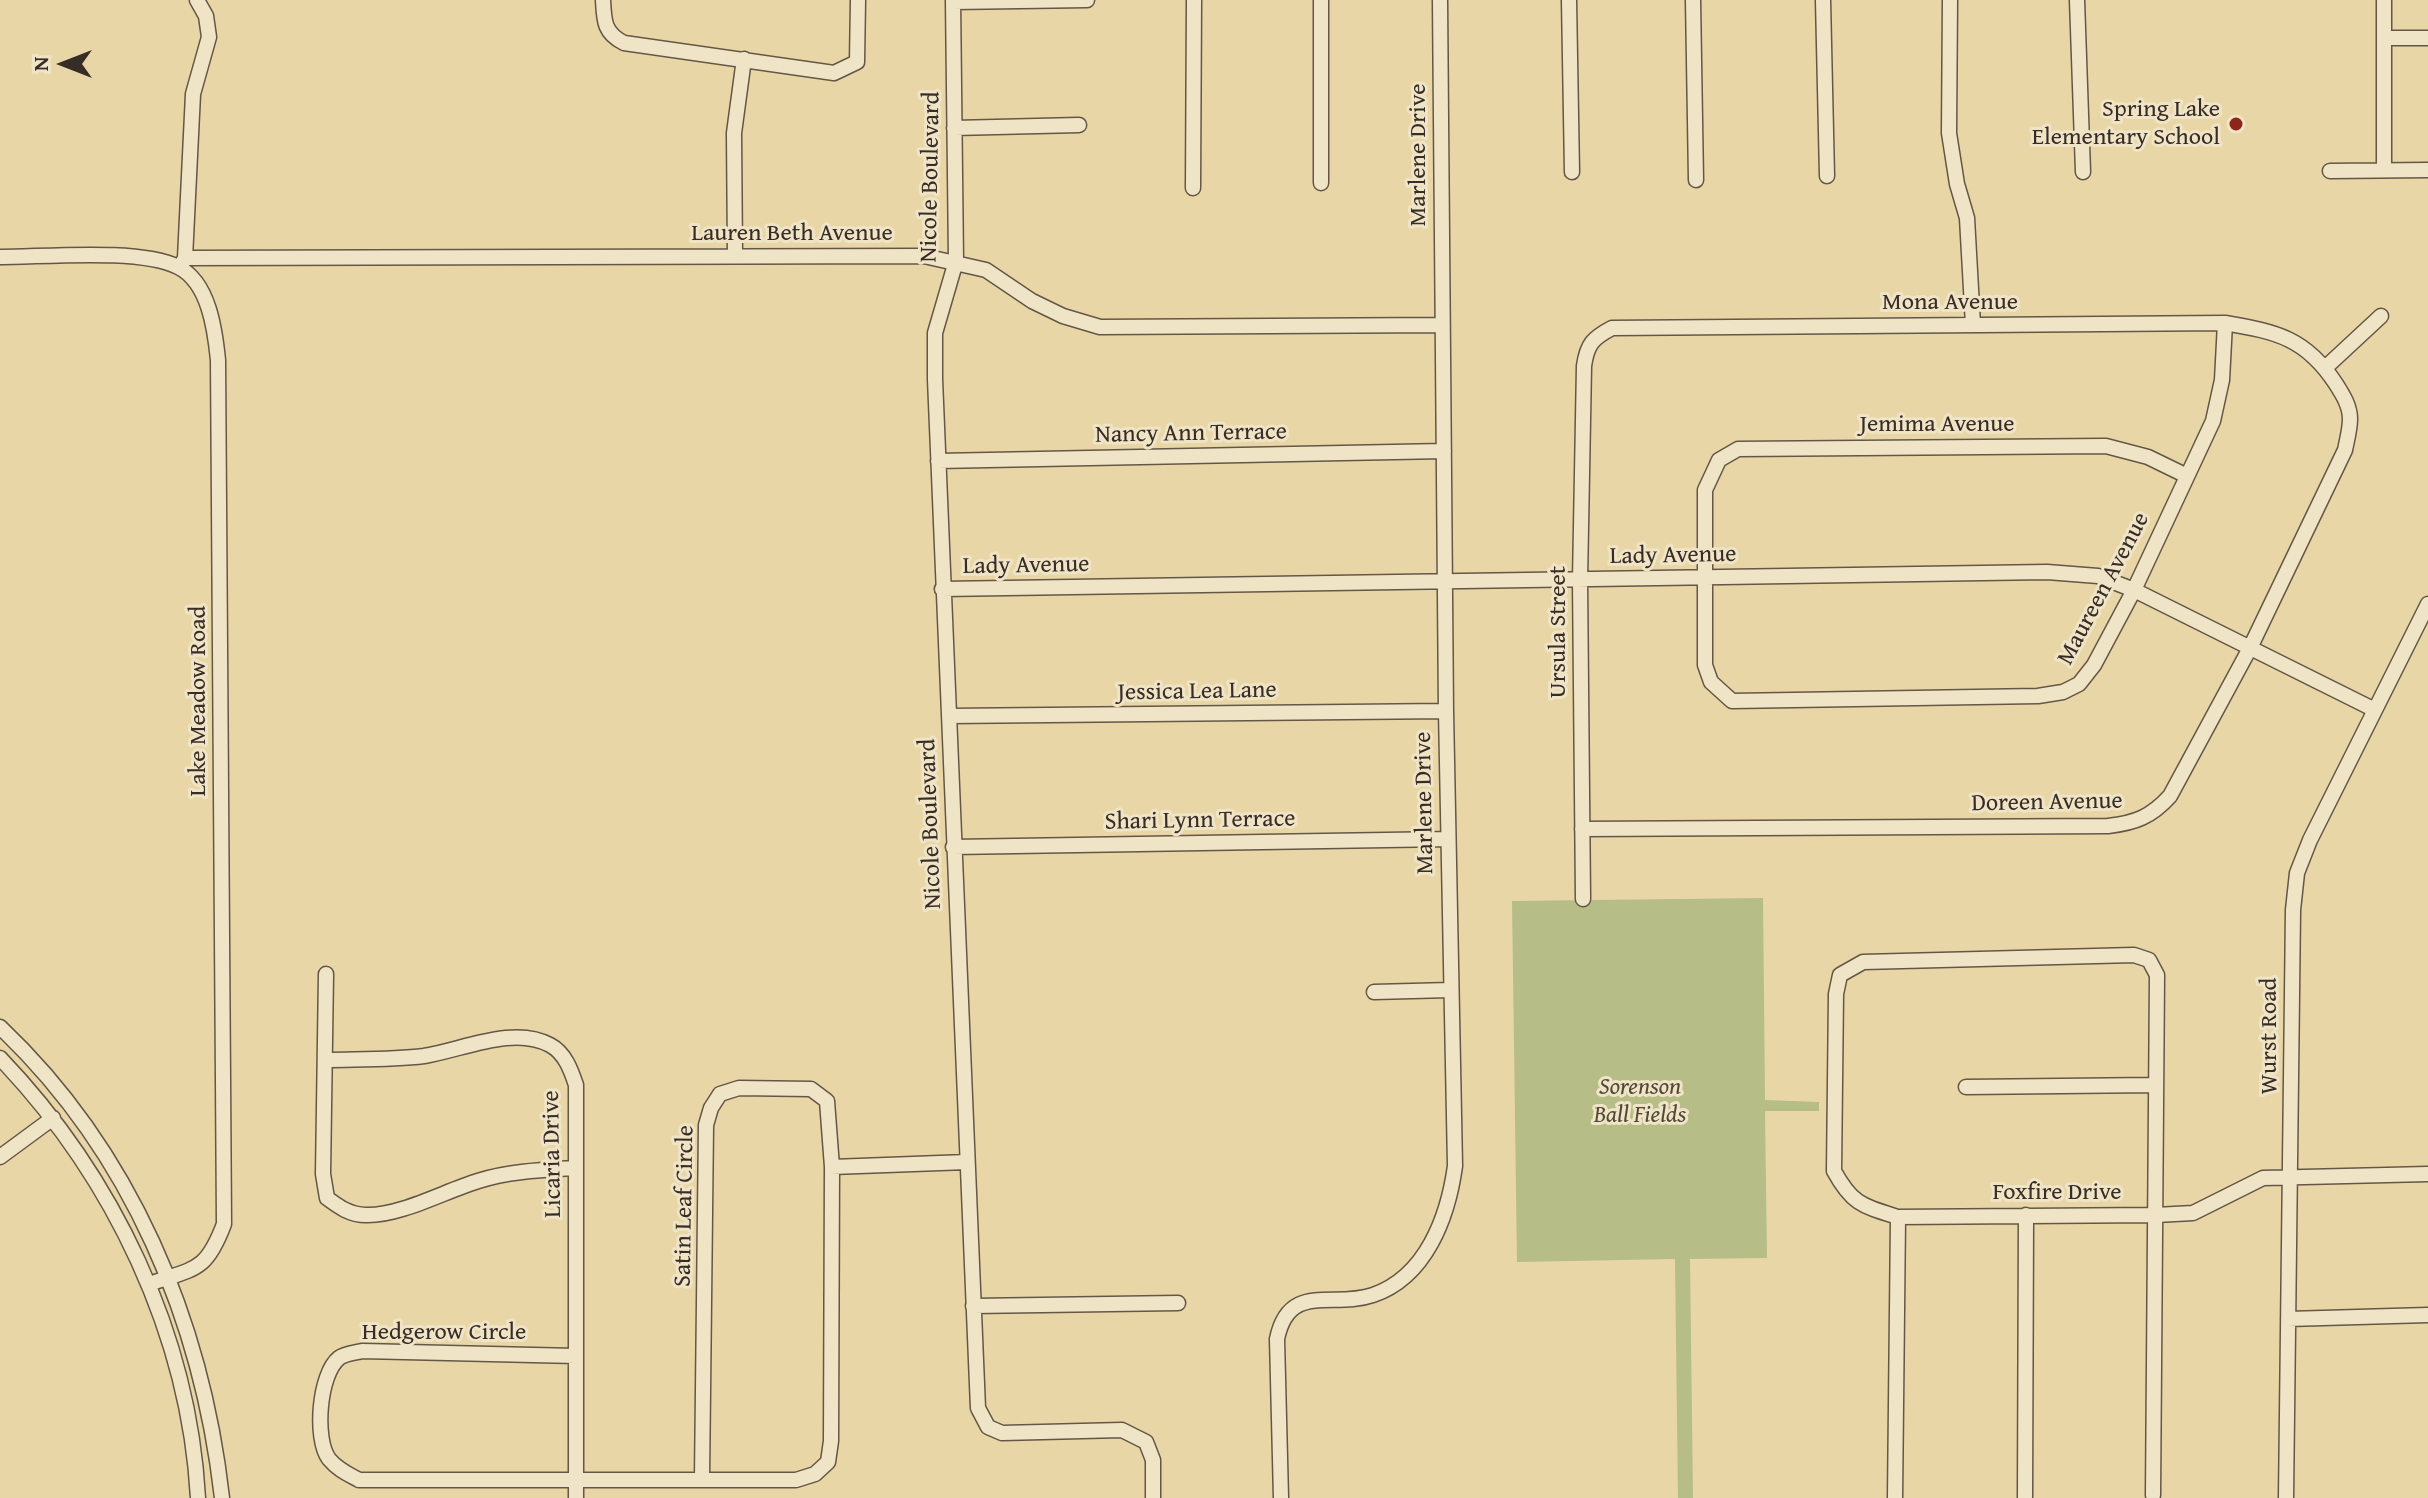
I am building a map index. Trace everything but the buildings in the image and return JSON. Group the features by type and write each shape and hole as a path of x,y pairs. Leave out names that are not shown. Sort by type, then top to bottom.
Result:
{"street":[{"path":"0,257 123,257 183,263 193,94 209,29 197,0"},
{"path":"603,0 604,22 611,37 624,43 834,73 848,69 857,62 858,0"},
{"path":"953,1 1087,0"},
{"path":"1193,188 1194,0"},
{"path":"1321,0 1321,183"},
{"name":"Marlene Drive","path":"1281,1498 1277,1339 1280,1320 1293,1307 1308,1301 1372,1296 1410,1274 1429,1246 1450,1199 1455,1166 1446,711 1440,0"},
{"path":"1569,0 1572,172"},
{"path":"1693,0 1696,180"},
{"path":"1823,0 1827,176"},
{"path":"1950,0 1949,133 1957,184 1967,218 1973,325"},
{"path":"2077,0 2083,172"},
{"path":"2384,0 2384,170"},
{"name":"Nicole Boulevard","path":"953,1 956,261 935,333 942,589 978,1408 988,1427 1002,1433 1122,1430 1146,1442 1153,1460 1153,1498"},
{"path":"2384,38 2428,38"},
{"path":"735,256 734,133 744,59"},
{"path":"954,128 1079,125"},
{"path":"2330,171 2428,170"},
{"name":"Lauren Beth Avenue","path":"183,263 924,256 986,270 1032,301 1063,316 1100,327 1442,325"},
{"name":"Lake Meadow Road","path":"149,1284 189,1271 212,1256 224,1224 218,360 214,323 183,263"},
{"path":"2325,368 2381,316"},
{"name":"Mona Avenue","path":"1584,366 1593,337 1612,328 2225,323 2272,331 2305,347 2325,368"},
{"name":"Maureen Avenue","path":"1705,577 1705,665 1711,682 1732,701 2038,696 2063,692 2079,684 2094,665 2134,590 2213,421 2222,380 2225,323"},
{"name":"Ursula Street","path":"1583,899 1580,580 1584,366"},
{"name":"Doreen Avenue","path":"1582,829 2134,823 2156,813 2170,796 2250,648 2345,450 2351,417 2346,400 2325,368"},
{"name":"Jemima Avenue","path":"1705,577 1705,490 1719,460 1738,449 2106,446 2148,457 2187,476"},
{"name":"Nancy Ann Terrace","path":"938,461 1444,451"},
{"name":"Lady Avenue","path":"942,589 2047,572 2098,576 2134,590 2375,710"},
{"name":"Wurst Road","path":"2286,1498 2293,910 2297,873 2428,604"},
{"name":"Jessica Lea Lane","path":"949,716 1446,711"},
{"name":"Shari Lynn Terrace","path":"953,847 1448,839"},
{"name":"Foxfire Drive","path":"2155,1085 2157,975 2149,960 2134,955 1863,962 1840,975 1836,994 1834,1171 1847,1195 1898,1217 2193,1213 2263,1178 2428,1174"},
{"path":"326,974 323,1174 327,1198 346,1211 367,1215 413,1205 479,1180 524,1171 576,1168"},
{"path":"1374,992 1450,990"},
{"path":"0,1027 61,1093 104,1153 150,1232 169,1277 205,1387 222,1498"},
{"name":"Licaria Drive","path":"326,1060 425,1055 528,1038 552,1045 569,1064 576,1085 576,1498"},
{"path":"0,1058 53,1118 101,1188 149,1284 181,1387 198,1498"},
{"path":"1966,1087 2155,1085 2153,1495"},
{"name":"Satin Leaf Circle","path":"739,1088 811,1089 827,1101 832,1167 831,1441 828,1462 815,1474 796,1480 702,1478 706,1125 711,1108 720,1094 739,1088"},
{"path":"0,1157 53,1118"},
{"path":"832,1167 967,1162"},
{"path":"2025,1497 2026,1215"},
{"path":"1895,1498 1898,1217"},
{"path":"973,1306 1178,1303"},
{"path":"2288,1319 2428,1315"},
{"name":"Hedgerow Circle","path":"576,1356 362,1351 341,1356 328,1370 322,1391 322,1444 327,1457 342,1472 359,1480 576,1480"},
{"path":"576,1480 702,1478"}],"green space":[{"name":"Sorenson Ball Fields","path":"1763,898 1765,1100 1819,1102 1819,1111 1765,1111 1767,1258 1690,1259 1693,1498 1678,1498 1675,1259 1517,1262 1512,901"}],"place":[{"name":"Spring Lake Elementary School","path":"2236,124"}]}
